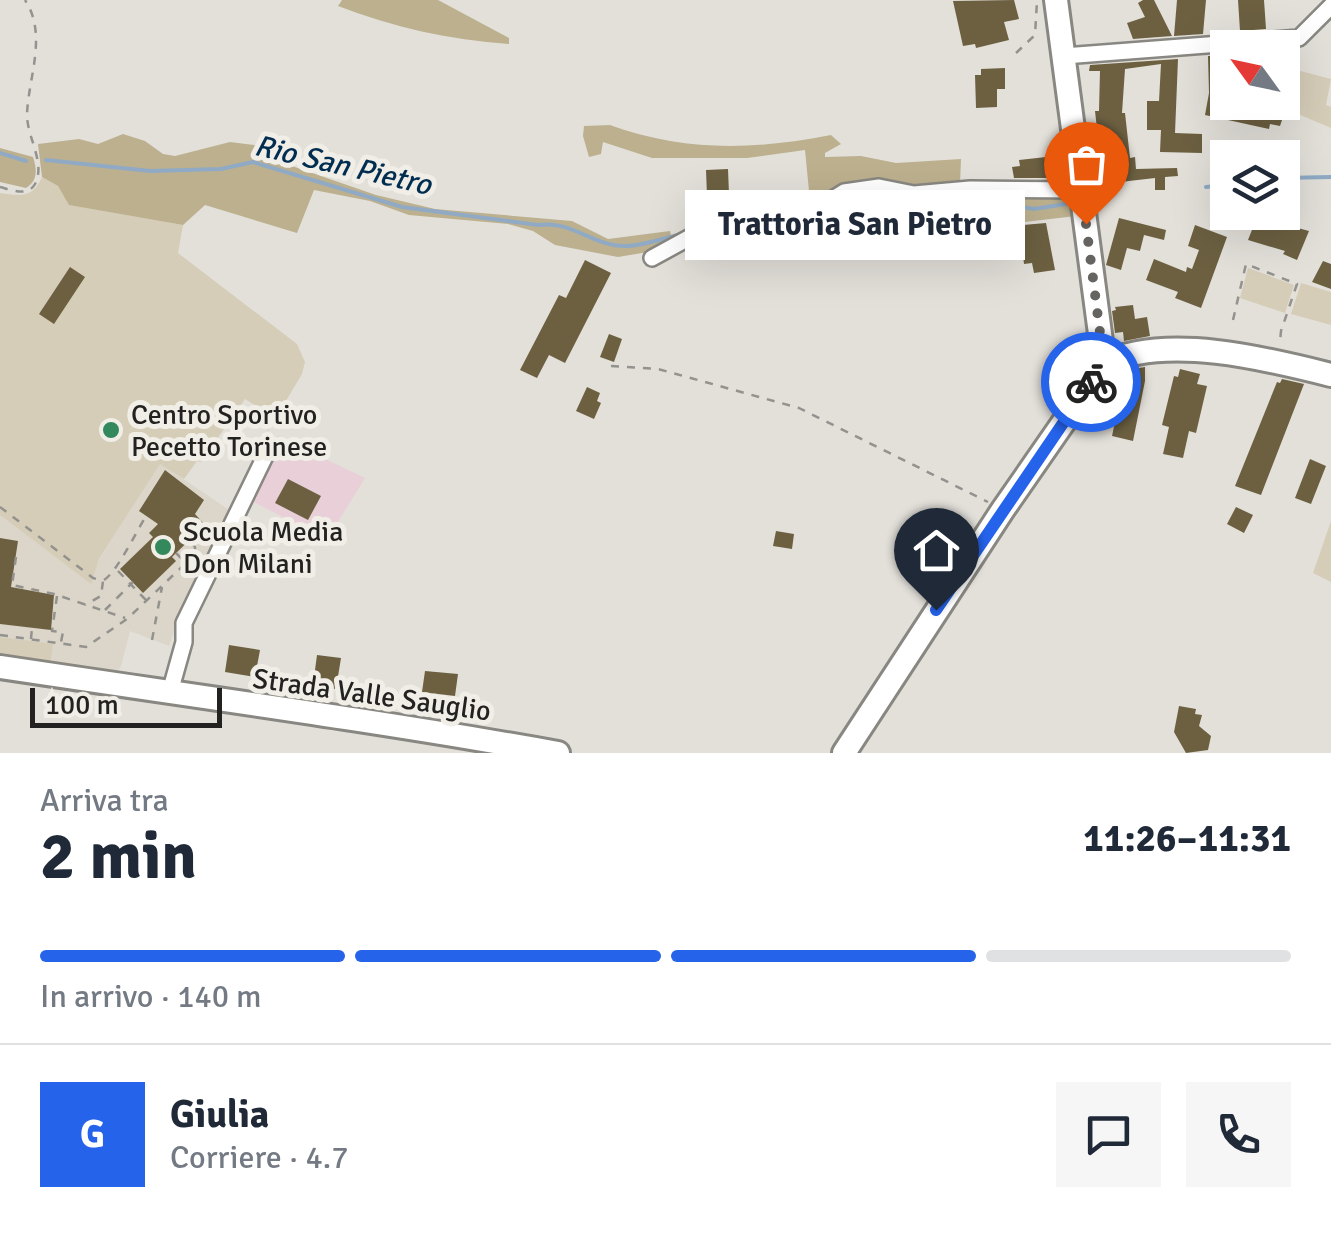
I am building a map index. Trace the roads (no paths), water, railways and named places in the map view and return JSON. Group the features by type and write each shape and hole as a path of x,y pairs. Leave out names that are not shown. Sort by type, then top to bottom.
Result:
{"street":[{"path":"1056,0 1104,364"},
{"path":"1064,56 1299,38 1331,6"},
{"path":"652,258 714,224 788,221 812,212 844,192 879,188 934,194 970,189 1082,190"},
{"path":"844,753 1002,510 1104,364 1123,354 1212,352 1255,356 1331,375"},
{"path":"170,692 184,642 184,624 270,446"},
{"name":"Strada Valle Sauglio","path":"0,667 406,726 558,753"}],"waterway":[{"name":"Rio San Pietro","path":"0,153 26,161"},
{"name":"Rio San Pietro","path":"46,160 150,171 221,169 253,162 402,207 550,224 613,245 639,245 682,234"},
{"name":"Rio San Pietro","path":"1300,178 1331,177"},
{"name":"Rio San Pietro","path":"1206,187 1210,187"},
{"name":"Rio San Pietro","path":"963,197 1034,209 1066,204"},
{"name":"Rio San Pietro","path":"919,201 949,198"},
{"name":"Rio San Pietro","path":"822,215 862,199 909,200"},
{"name":"Rio San Pietro","path":"701,240 780,229"}],"place":[{"name":"Trattoria San Pietro","path":"1086,224"},
{"name":"Centro Sportivo Pecetto Torinese","path":"111,430"},
{"name":"Scuola Media Don Milani","path":"163,547"}]}
